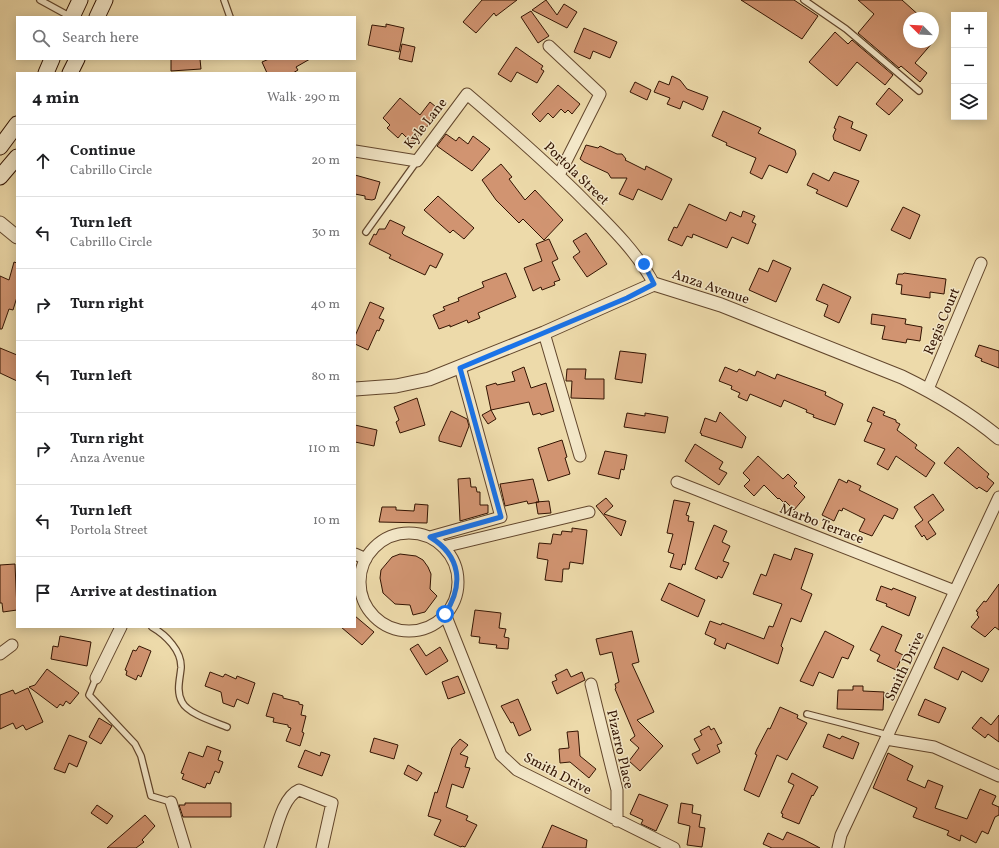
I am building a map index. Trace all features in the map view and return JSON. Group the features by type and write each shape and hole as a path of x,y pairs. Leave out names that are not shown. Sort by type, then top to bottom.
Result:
{"main road":[{"path":"72,16 80,0"},
{"path":"97,16 105,0"},
{"path":"46,72 52,60"},
{"path":"70,72 76,60"},
{"path":"0,147 16,125"},
{"path":"0,177 16,158"}],"street":[{"path":"549,46 600,94 559,175"},
{"name":"Portola Street","path":"467,94 559,175 608,224 644,264 654,284"},
{"name":"Kyle Lane","path":"356,151 417,161 467,94"},
{"path":"0,223 16,236"},
{"name":"Regis Court","path":"928,390 981,264"},
{"name":"Anza Avenue","path":"356,389 396,386 429,379 460,368 544,333 654,284 722,305 838,351 928,390 976,418 999,438"},
{"path":"544,333 580,456"},
{"path":"430,537 501,517 460,368"},
{"name":"Marbo Terrace","path":"677,482 955,592"},
{"name":"Smith Drive","path":"838,848 841,835 999,497"},
{"path":"443,547 589,512"},
{"path":"401,533 415,533 430,537 443,547 452,559 457,573 453,602 445,614 433,624 418,630 403,631 388,626 375,617 365,605 360,590 360,574 366,559 374,547 386,538 401,533"},
{"path":"356,554 366,559"},
{"name":"Smith Drive","path":"445,614 501,755 517,770 674,848"},
{"path":"96,678 121,628"},
{"path":"0,654 12,645"},
{"name":"Pizarro Place","path":"591,684 617,790 617,821"},
{"path":"887,737 934,747 999,776"},
{"path":"270,848 286,802 294,792 299,790 332,803 322,848"},
{"path":"172,802 184,848"}],"lane":[{"path":"40,0 70,16"},
{"path":"224,0 230,16"},
{"path":"804,0 846,29 919,91"},
{"path":"366,232 417,161"},
{"path":"154,628 162,633 175,647 181,666 178,685 182,701 189,709 210,721 227,727"},
{"path":"96,678 89,695 135,744 142,756 151,796 172,802"},
{"path":"807,714 887,737"}],"building":[{"path":"482,0 517,0 496,16 494,13 476,33 463,22"},
{"path":"546,0 557,15 564,4 577,12 567,28 532,10"},
{"path":"741,0 794,0 818,16 802,39"},
{"path":"858,0 902,0 915,12 903,12 903,48 928,48 915,63 927,73 920,82 901,66 899,68 858,33 874,14"},
{"path":"531,11 549,36 538,43 521,17"},
{"path":"386,24 404,28 399,52 368,45 372,25 386,27"},
{"path":"584,28 617,42 610,58 593,51 590,59 574,52"},
{"path":"835,32 848,44 852,40 893,75 885,85 857,62 837,86 809,62"},
{"path":"402,44 415,47 412,62 399,59"},
{"path":"516,47 543,66 541,69 544,71 537,83 517,72 511,82 498,74"},
{"path":"171,60 200,60 201,69 171,71"},
{"path":"267,60 308,60 296,67 298,70 295,72 267,72 262,62"},
{"path":"672,76 680,80 687,89 708,97 703,110 683,101 680,109 667,104 670,98 654,92 659,81 669,85"},
{"path":"635,82 651,90 647,100 630,92"},
{"path":"558,85 580,104 572,114 568,110 565,113 561,109 553,118 548,113 540,122 532,114"},
{"path":"889,88 903,100 889,115 876,104"},
{"path":"400,98 420,115 430,102 441,111 412,143 402,133 398,138 387,128 390,125 383,118"},
{"path":"723,111 761,128 758,133 795,150 796,154 787,173 769,165 762,179 750,173 756,158 726,145 727,143 712,136"},
{"path":"839,116 853,122 851,128 867,135 860,151 834,140 833,136 836,129 834,128"},
{"path":"446,134 456,141 459,137 468,144 473,136 490,149 472,171 437,146"},
{"path":"586,145 598,148 600,146 617,154 622,154 626,159 625,160 645,170 646,166 672,179 662,200 638,189 633,200 619,194 627,178 611,178 608,173 580,159"},
{"path":"501,164 512,177 509,179 525,200 535,190 563,220 544,240 523,219 519,223 496,200 482,180"},
{"path":"834,172 859,181 847,207 816,193 818,190 807,185 813,173 829,181"},
{"path":"356,175 380,182 375,199 365,199 365,196 356,194"},
{"path":"438,196 474,228 464,239 453,230 450,233 424,210"},
{"path":"689,204 726,221 730,212 741,217 743,211 755,216 752,222 756,224 748,244 732,237 727,248 693,234 692,238 687,236 682,246 668,240 674,227 677,228"},
{"path":"903,207 920,215 910,239 891,230"},
{"path":"390,220 405,227 402,233 404,235 443,254 436,268 430,265 425,275 389,258 391,255 369,244 374,234 376,235 379,229 385,229"},
{"path":"586,233 607,264 587,277 573,257 580,252 573,241"},
{"path":"549,239 558,259 552,262 560,280 554,282 555,285 542,290 541,287 533,291 524,268 542,261 536,244"},
{"path":"773,260 791,268 776,302 749,290 759,268 768,272"},
{"path":"14,262 16,263 16,300 13,310 9,309 2,329 0,329 0,276 9,280"},
{"path":"506,273 516,297 478,313 480,318 468,323 467,320 450,327 450,325 439,329 433,315 445,310 443,307 459,301 458,298 484,287 482,282"},
{"path":"904,273 946,279 944,294 930,292 930,298 901,294 902,285 896,284 898,274"},
{"path":"823,284 851,297 839,323 824,316 828,305 816,300"},
{"path":"370,302 384,308 379,318 384,320 379,331 377,330 368,350 356,344 356,334"},
{"path":"872,314 906,319 905,324 922,327 920,341 907,339 906,343 882,339 885,326 871,324"},
{"path":"979,345 999,351 999,368 981,361 982,359 975,356"},
{"path":"0,348 16,355 16,381 0,373"},
{"path":"620,351 646,354 642,383 615,379"},
{"path":"524,367 531,388 546,383 554,411 541,415 540,413 533,415 529,402 491,410 486,386 496,383 497,385 515,381 512,372"},
{"path":"725,367 737,372 739,369 755,376 757,371 775,379 777,374 826,392 825,395 843,404 835,425 813,417 814,415 806,412 807,410 784,400 781,407 750,394 747,401 738,397 740,393 731,389 732,386 719,381"},
{"path":"567,369 586,369 585,379 604,379 604,399 571,398 572,381 566,381"},
{"path":"417,398 425,425 400,433 396,422 399,420 394,407"},
{"path":"873,407 885,412 883,415 896,420 896,422 900,424 897,430 917,445 915,448 935,463 926,477 896,456 888,470 877,464 885,449 864,441 872,423 867,421"},
{"path":"491,410 496,419 488,424 482,415"},
{"path":"451,411 467,419 469,426 461,447 439,441 439,437"},
{"path":"720,412 746,437 742,448 701,435 702,434 700,433 705,418 716,422"},
{"path":"627,413 645,416 645,413 668,417 665,433 624,427"},
{"path":"356,425 377,430 374,446 356,442"},
{"path":"562,440 567,457 565,458 570,474 548,481 538,448"},
{"path":"695,444 723,462 719,469 727,473 719,485 685,461"},
{"path":"958,447 989,474 987,477 994,483 987,492 979,487 977,489 944,463"},
{"path":"605,451 627,455 624,470 621,469 619,479 598,474"},
{"path":"758,456 783,479 788,474 797,483 794,486 805,497 794,510 785,501 784,503 779,498 778,499 764,485 754,496 744,486 750,480 743,473"},
{"path":"470,478 471,487 476,487 477,492 480,492 480,505 488,505 488,513 460,521 458,479"},
{"path":"533,479 539,502 528,504 527,501 505,506 500,484"},
{"path":"839,479 847,483 848,480 861,486 859,490 898,509 893,519 884,515 872,536 859,531 865,519 843,508 842,511 839,510 834,521 822,515"},
{"path":"933,494 944,510 928,522 936,534 927,540 924,535 922,537 915,526 923,520 914,507"},
{"path":"606,498 613,506 604,514 626,521 621,536 596,506"},
{"path":"674,500 690,503 686,515 689,516 688,521 694,522 685,565 683,564 681,570 670,567 674,554 668,552 673,534 667,533"},
{"path":"549,501 551,513 538,514 536,502"},
{"path":"415,504 428,505 427,523 379,522 382,507 396,507 396,510 414,511"},
{"path":"714,525 727,531 722,542 730,546 723,561 729,563 722,578 718,576 717,579 695,569"},
{"path":"572,528 587,530 583,564 570,562 569,569 563,569 562,582 545,580 548,560 537,558 539,543 551,544 553,534 561,535 562,531 572,532"},
{"path":"795,548 813,554 801,589 812,594 801,622 791,618 781,646 783,648 778,664 727,643 725,649 714,644 716,639 705,634 710,621 721,625 722,623 764,639 769,626 773,627 782,604 753,594 761,574 766,576 774,554 791,560"},
{"path":"400,554 416,556 423,560 428,567 431,574 430,589 437,596 425,612 413,615 410,605 395,604 383,593 380,578 381,570 392,557"},
{"path":"15,564 16,610 3,612 2,603 0,603 0,565"},
{"path":"669,583 705,600 698,617 661,600"},
{"path":"999,584 999,630 995,627 985,637 971,627 979,617 977,615 978,612 976,611 984,601 986,602"},
{"path":"881,586 892,590 893,588 916,597 909,616 876,600"},
{"path":"475,610 501,613 499,628 506,629 504,637 509,638 508,649 496,648 497,645 479,643 480,637 471,636"},
{"path":"356,617 374,632 362,645 342,628 356,628"},
{"path":"882,626 902,635 895,651 903,655 896,670 877,661 880,655 870,650"},
{"path":"632,631 639,662 632,664 654,712 637,720 663,746 640,771 629,761 639,748 630,740 635,736 615,689 615,684 619,682 612,652 600,655 596,639"},
{"path":"825,631 854,646 848,659 842,657 833,678 819,672 813,686 800,681"},
{"path":"60,636 91,642 87,666 51,659 53,646 58,647"},
{"path":"418,644 426,656 440,647 448,661 426,675 410,649"},
{"path":"139,646 151,651 141,677 138,675 136,680 126,675 127,671 125,670 133,650 136,651"},
{"path":"943,647 989,669 982,682 962,671 958,680 934,668"},
{"path":"47,669 79,693 70,704 66,701 63,706 60,704 57,708 29,687 35,685"},
{"path":"567,669 571,677 582,672 585,680 557,694 552,682 557,680 555,675"},
{"path":"210,672 223,677 225,674 236,679 237,676 255,683 248,704 237,699 234,707 223,703 221,692 205,686"},
{"path":"458,676 465,693 448,699 442,682"},
{"path":"853,686 863,686 863,691 884,692 883,710 837,709 838,690 853,690"},
{"path":"28,688 43,722 26,730 23,725 16,729 13,723 0,729 0,695 13,690 15,694"},
{"path":"273,693 283,696 283,698 299,702 299,704 303,705 301,715 306,716 302,732 304,733 300,746 286,741 291,728 288,727 288,725 273,722 274,718 266,716"},
{"path":"518,699 531,730 519,736 513,722 511,723 501,706"},
{"path":"925,699 946,708 939,723 918,715"},
{"path":"780,707 798,715 797,718 807,723 787,760 777,755 759,797 744,790 757,755 755,754 757,749 768,728 770,729"},
{"path":"999,715 999,742 988,734 985,738 972,728 981,717 991,725"},
{"path":"99,718 112,726 101,744 89,737"},
{"path":"709,726 711,730 714,728 722,743 717,745 720,752 697,764 692,754 700,750 694,739 702,735 700,731"},
{"path":"578,731 580,756 596,769 589,778 570,762 560,763 559,749 569,748 567,732"},
{"path":"828,734 840,739 842,736 859,743 853,759 823,747"},
{"path":"69,735 87,742 77,767 69,763 65,773 54,769"},
{"path":"374,738 398,745 394,759 370,752"},
{"path":"460,739 468,745 460,754 468,757 465,767 470,768 463,788 452,784 446,807 468,816 466,820 477,825 465,847 461,847 434,835 441,820 428,816 435,792 437,793 452,748"},
{"path":"207,746 221,751 218,760 223,762 219,773 215,771 210,784 207,783 205,788 182,779 184,774 181,773 189,752 203,757"},
{"path":"305,750 320,756 321,752 330,755 322,776 298,767"},
{"path":"888,753 913,766 907,780 925,788 928,780 943,786 935,808 967,819 980,789 996,796 992,804 999,807 999,815 995,817 988,834 982,831 976,843 961,835 960,841 947,835 949,831 913,817 917,808 873,788"},
{"path":"408,765 422,773 417,781 404,774"},
{"path":"792,773 818,787 813,796 812,795 799,824 782,817 783,814 781,813 794,785 788,782"},
{"path":"639,794 668,805 656,831 641,824 643,820 630,814"},
{"path":"185,803 231,803 231,817 183,817 179,805 185,805"},
{"path":"681,803 693,805 692,813 701,815 699,827 705,828 702,847 687,845 690,826 678,823"},
{"path":"97,805 113,816 107,824 91,813"},
{"path":"145,815 155,826 142,840 144,842 136,848 107,848"},
{"path":"552,825 587,840 586,848 542,848"},
{"path":"787,832 820,848 772,848 763,844 768,833 783,840"}],"route":[{"path":"445,614 453,602 457,588 457,573 452,559 443,547 430,537 501,517 460,368 627,298 654,284 644,264"}]}
